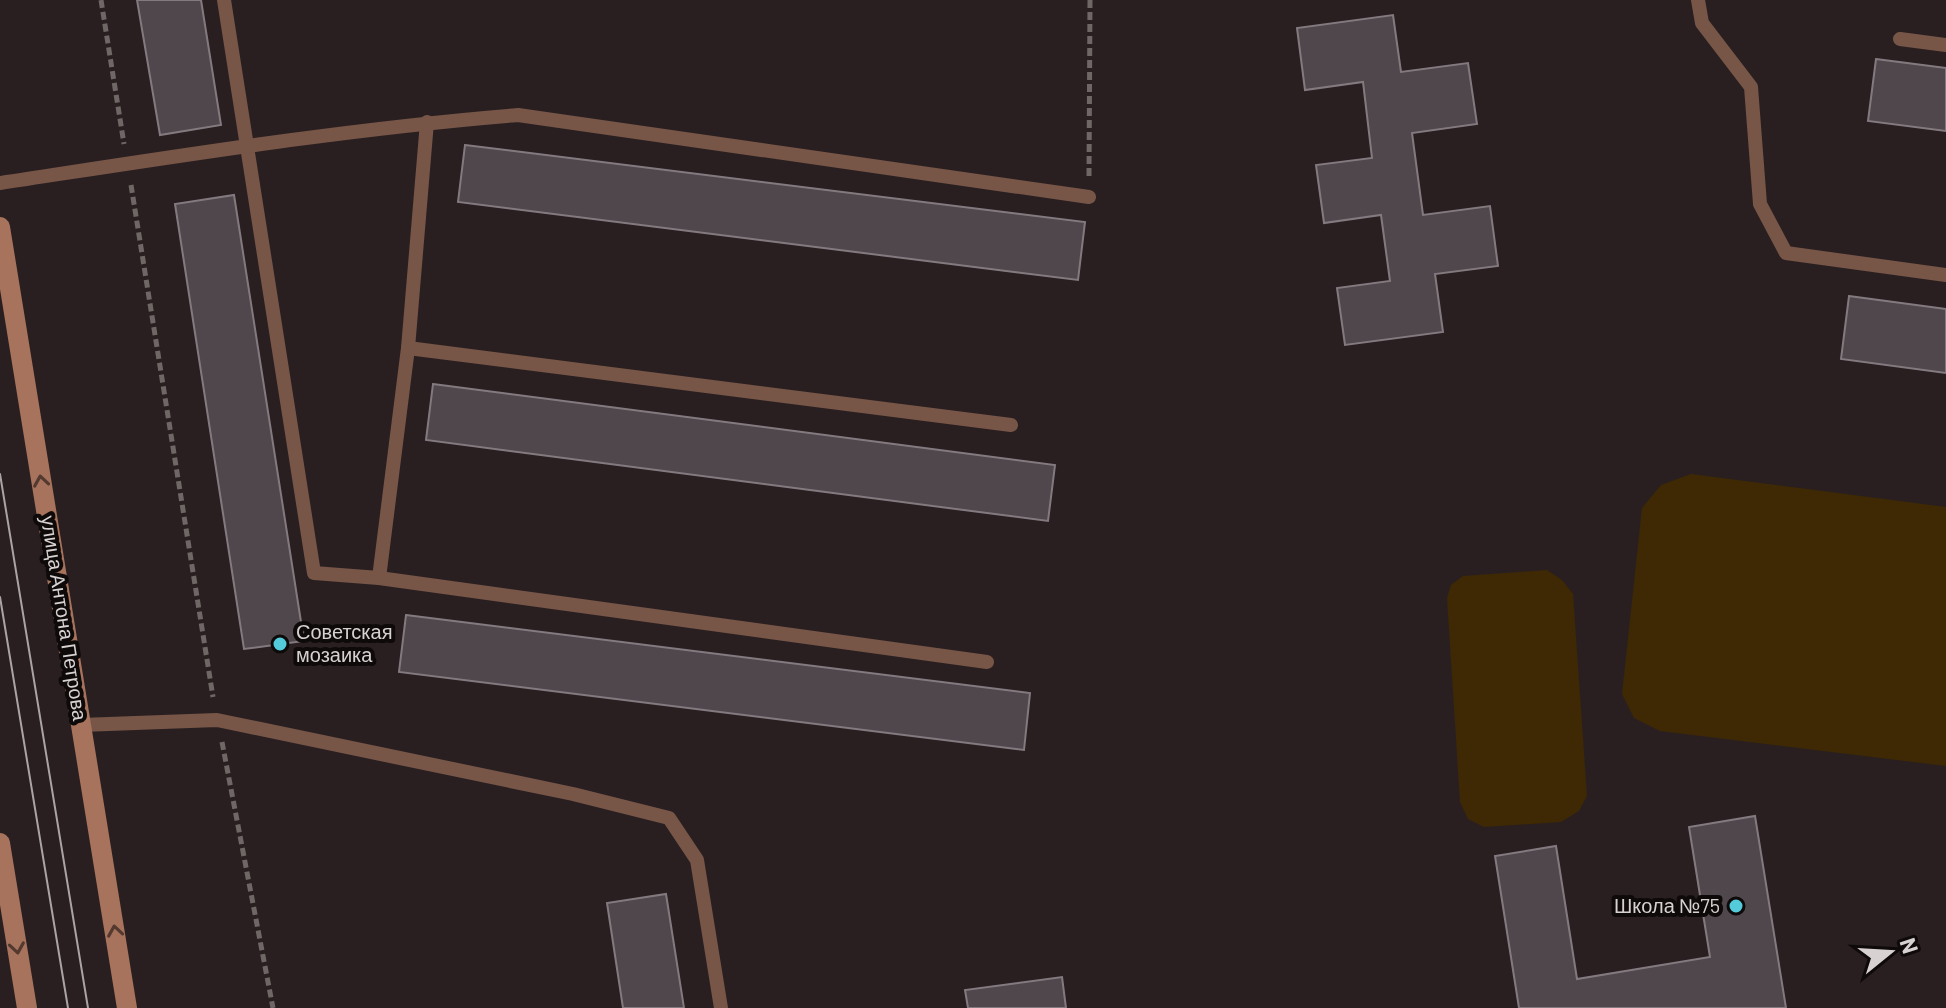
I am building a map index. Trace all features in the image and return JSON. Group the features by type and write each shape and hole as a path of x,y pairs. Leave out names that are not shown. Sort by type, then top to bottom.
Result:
{"main road":[{"name":"улица Антона Петрова","path":"0,227 127,1008"},
{"path":"0,843 27,1008"}],"lane":[{"path":"224,0 314,573 379,578 987,662"},
{"path":"1698,0 1702,23 1751,87 1760,204 1786,253 1946,275"},
{"path":"1900,39 1946,45"},
{"path":"0,183 427,122 518,115 1089,197"},
{"path":"379,578 408,348 427,122"},
{"path":"408,348 1011,425"},
{"path":"81,725 217,720 573,794 669,818 697,860 721,1008"}],"path":[{"path":"101,0 217,720 273,1008"},
{"path":"1089,197 1090,0"}],"shaded area":[{"path":"1691,474 1946,507 1946,766 1660,731 1634,718 1622,694 1642,508 1661,485"},
{"path":"1547,570 1562,580 1573,594 1587,796 1579,811 1561,822 1484,827 1468,819 1460,802 1447,598 1451,585 1463,576"}],"building":[{"path":"137,0 201,0 221,125 160,135"},
{"path":"1393,15 1401,72 1468,63 1477,124 1412,133 1423,215 1490,206 1498,266 1435,274 1443,332 1345,345 1337,288 1390,281 1381,215 1324,223 1316,165 1372,158 1363,82 1305,90 1297,28"},
{"path":"1876,59 1946,68 1946,131 1868,121"},
{"path":"465,145 1085,222 1078,280 458,202"},
{"path":"234,195 304,641 244,649 175,204"},
{"path":"1849,296 1946,309 1946,373 1841,359"},
{"path":"433,384 1055,465 1048,521 426,440"},
{"path":"406,615 1030,693 1024,750 399,672"},
{"name":"Школа №75","path":"1755,816 1786,1008 1519,1008 1495,856 1556,846 1577,979 1710,957 1689,827"},
{"path":"666,894 684,1008 623,1008 607,903"},
{"path":"1062,977 1066,1008 968,1008 965,990"}],"tram line":[{"path":"0,474 88,1008"},
{"path":"0,597 68,1008"}],"place":[{"name":"Советская мозаика","path":"280,644"},
{"name":"Школа №75","path":"1736,906"}]}
